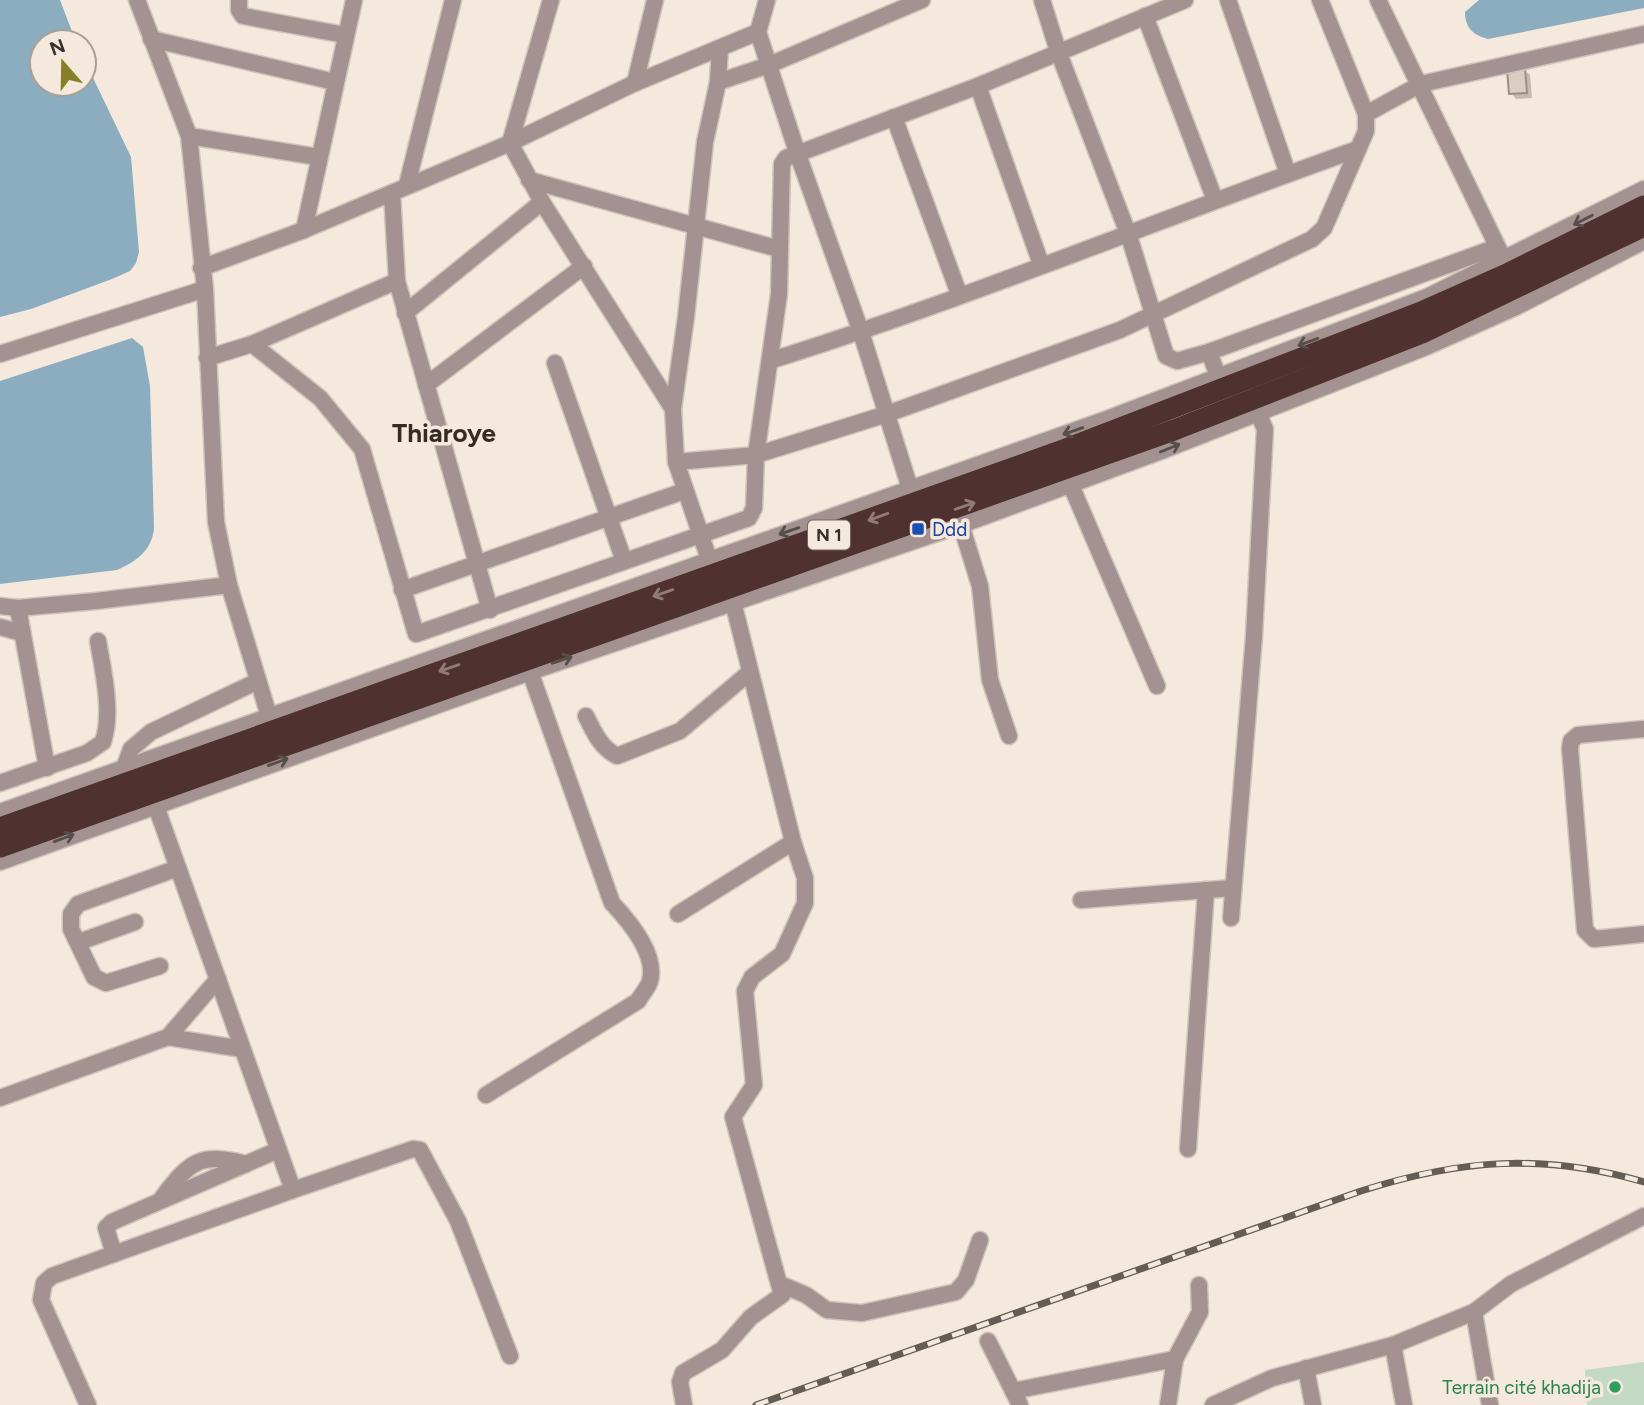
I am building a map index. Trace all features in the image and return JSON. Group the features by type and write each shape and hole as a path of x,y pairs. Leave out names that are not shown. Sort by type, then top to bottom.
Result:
{"highway":[{"name":"N 1","path":"0,828 311,709 721,581 1068,478 1424,340 1507,276 1644,206"},
{"name":"N 1","path":"0,847 154,799 527,665 913,496 1421,312 1507,276 1644,226"}],"street":[{"path":"137,0 189,136 205,289 216,522 229,585 269,716"},
{"path":"239,0 239,10 243,16 345,34"},
{"path":"304,230 354,0"},
{"path":"407,185 453,0"},
{"path":"551,0 510,143 542,202 673,408"},
{"path":"635,83 655,0"},
{"path":"767,0 758,32 797,152 862,332 913,496"},
{"path":"718,82 769,65 922,0"},
{"path":"1042,0 1058,51 1129,236 1166,356 1171,360 1644,241"},
{"path":"252,344 320,398 362,449 413,632 419,635 749,518 752,514 757,455 779,294 782,164 797,152 978,86 1185,0"},
{"path":"1228,0 1288,174"},
{"path":"676,462 757,455 887,414 1120,330 1312,239 1324,228 1366,131 1366,114 1320,0"},
{"path":"1382,2 1507,276"},
{"path":"1145,16 1215,200"},
{"path":"201,268 304,230 392,193 510,143 635,83 758,32"},
{"path":"1366,114 1421,84 1644,34"},
{"path":"151,39 335,82"},
{"path":"684,1405 680,1382 682,1373 722,1350 751,1317 778,1300 782,1294 733,1117 754,1086 745,991 752,977 782,954 805,902 805,878 793,842 750,672 721,581 700,535 676,462 673,408 705,142 718,82 720,48"},
{"path":"978,86 1041,264"},
{"path":"894,117 960,294"},
{"path":"189,136 318,158"},
{"path":"772,360 862,332 1041,264 1129,236 1215,200 1358,149"},
{"path":"529,180 779,249"},
{"path":"1108,426 1218,376 1427,297 1507,276 1644,189"},
{"path":"392,193 397,281 490,610"},
{"path":"405,313 542,202"},
{"path":"426,385 584,266"},
{"path":"207,358 252,344 397,281"},
{"path":"0,354 205,289"},
{"path":"1209,352 1218,376"},
{"path":"555,363 624,561"},
{"path":"1231,918 1254,636 1265,429 1255,405"},
{"path":"721,581 961,525 1068,478 1157,687"},
{"path":"402,590 475,562 684,491"},
{"path":"961,525 979,586 990,680 1009,736"},
{"path":"0,606 18,608 229,585"},
{"path":"18,608 47,768"},
{"path":"0,627 22,633"},
{"path":"0,783 87,753 103,742 106,729 104,678 98,641"},
{"path":"486,1095 638,1001 650,981 645,948 631,923 612,903 527,665"},
{"path":"586,716 606,751 617,756 680,731 750,672"},
{"path":"124,768 131,749 151,732 258,681"},
{"path":"0,812 269,716 311,709"},
{"path":"1644,729 1578,735 1572,741 1570,749 1585,930 1594,939 1644,933"},
{"path":"0,862 154,799 293,1190"},
{"path":"678,914 793,842"},
{"path":"160,966 106,983 94,977 71,929 71,914 78,904 178,868"},
{"path":"1081,900 1233,888"},
{"path":"1188,1149 1206,890"},
{"path":"79,942 135,922"},
{"path":"168,1037 218,979"},
{"path":"0,1098 168,1037 243,1049"},
{"path":"88,1405 40,1300 41,1292 52,1276 413,1149 420,1150 458,1221 510,1356"},
{"path":"114,1254 106,1228 112,1222 161,1200 183,1172 203,1158 215,1157 246,1164 278,1150"},
{"path":"1213,1405 1272,1378 1394,1345 1474,1312 1511,1284 1644,1216"},
{"path":"780,1284 806,1295 827,1310 862,1314 956,1292 970,1273 980,1240"},
{"path":"1168,1405 1175,1359 1200,1312 1199,1285"},
{"path":"1474,1312 1490,1405"},
{"path":"988,1341 1016,1398 1175,1359"},
{"path":"1394,1345 1404,1405"},
{"path":"1306,1368 1313,1405"}],"green space":[{"name":"Terrain cité khadija","path":"1644,1362 1644,1405 1587,1405 1585,1370"}],"water":[{"path":"0,0 60,0 71,28 28,28 28,98 98,98 98,88 131,157 139,252 130,271 31,309 0,317"},
{"path":"1479,0 1644,0 1644,8 1488,39 1474,33 1466,22 1465,12"},
{"path":"132,338 143,347 150,386 154,528 147,549 137,559 117,570 0,584 0,381"}],"building":[{"path":"1525,68 1527,93 1509,94 1507,70"}],"railway":[{"path":"756,1405 1398,1180 1468,1166 1536,1164 1571,1167 1644,1182"}],"place":[{"name":"Ddd","path":"918,529"},
{"name":"Terrain cité khadija","path":"1615,1387"}],"district":[{"name":"Thiaroye","path":"444,433"}]}
